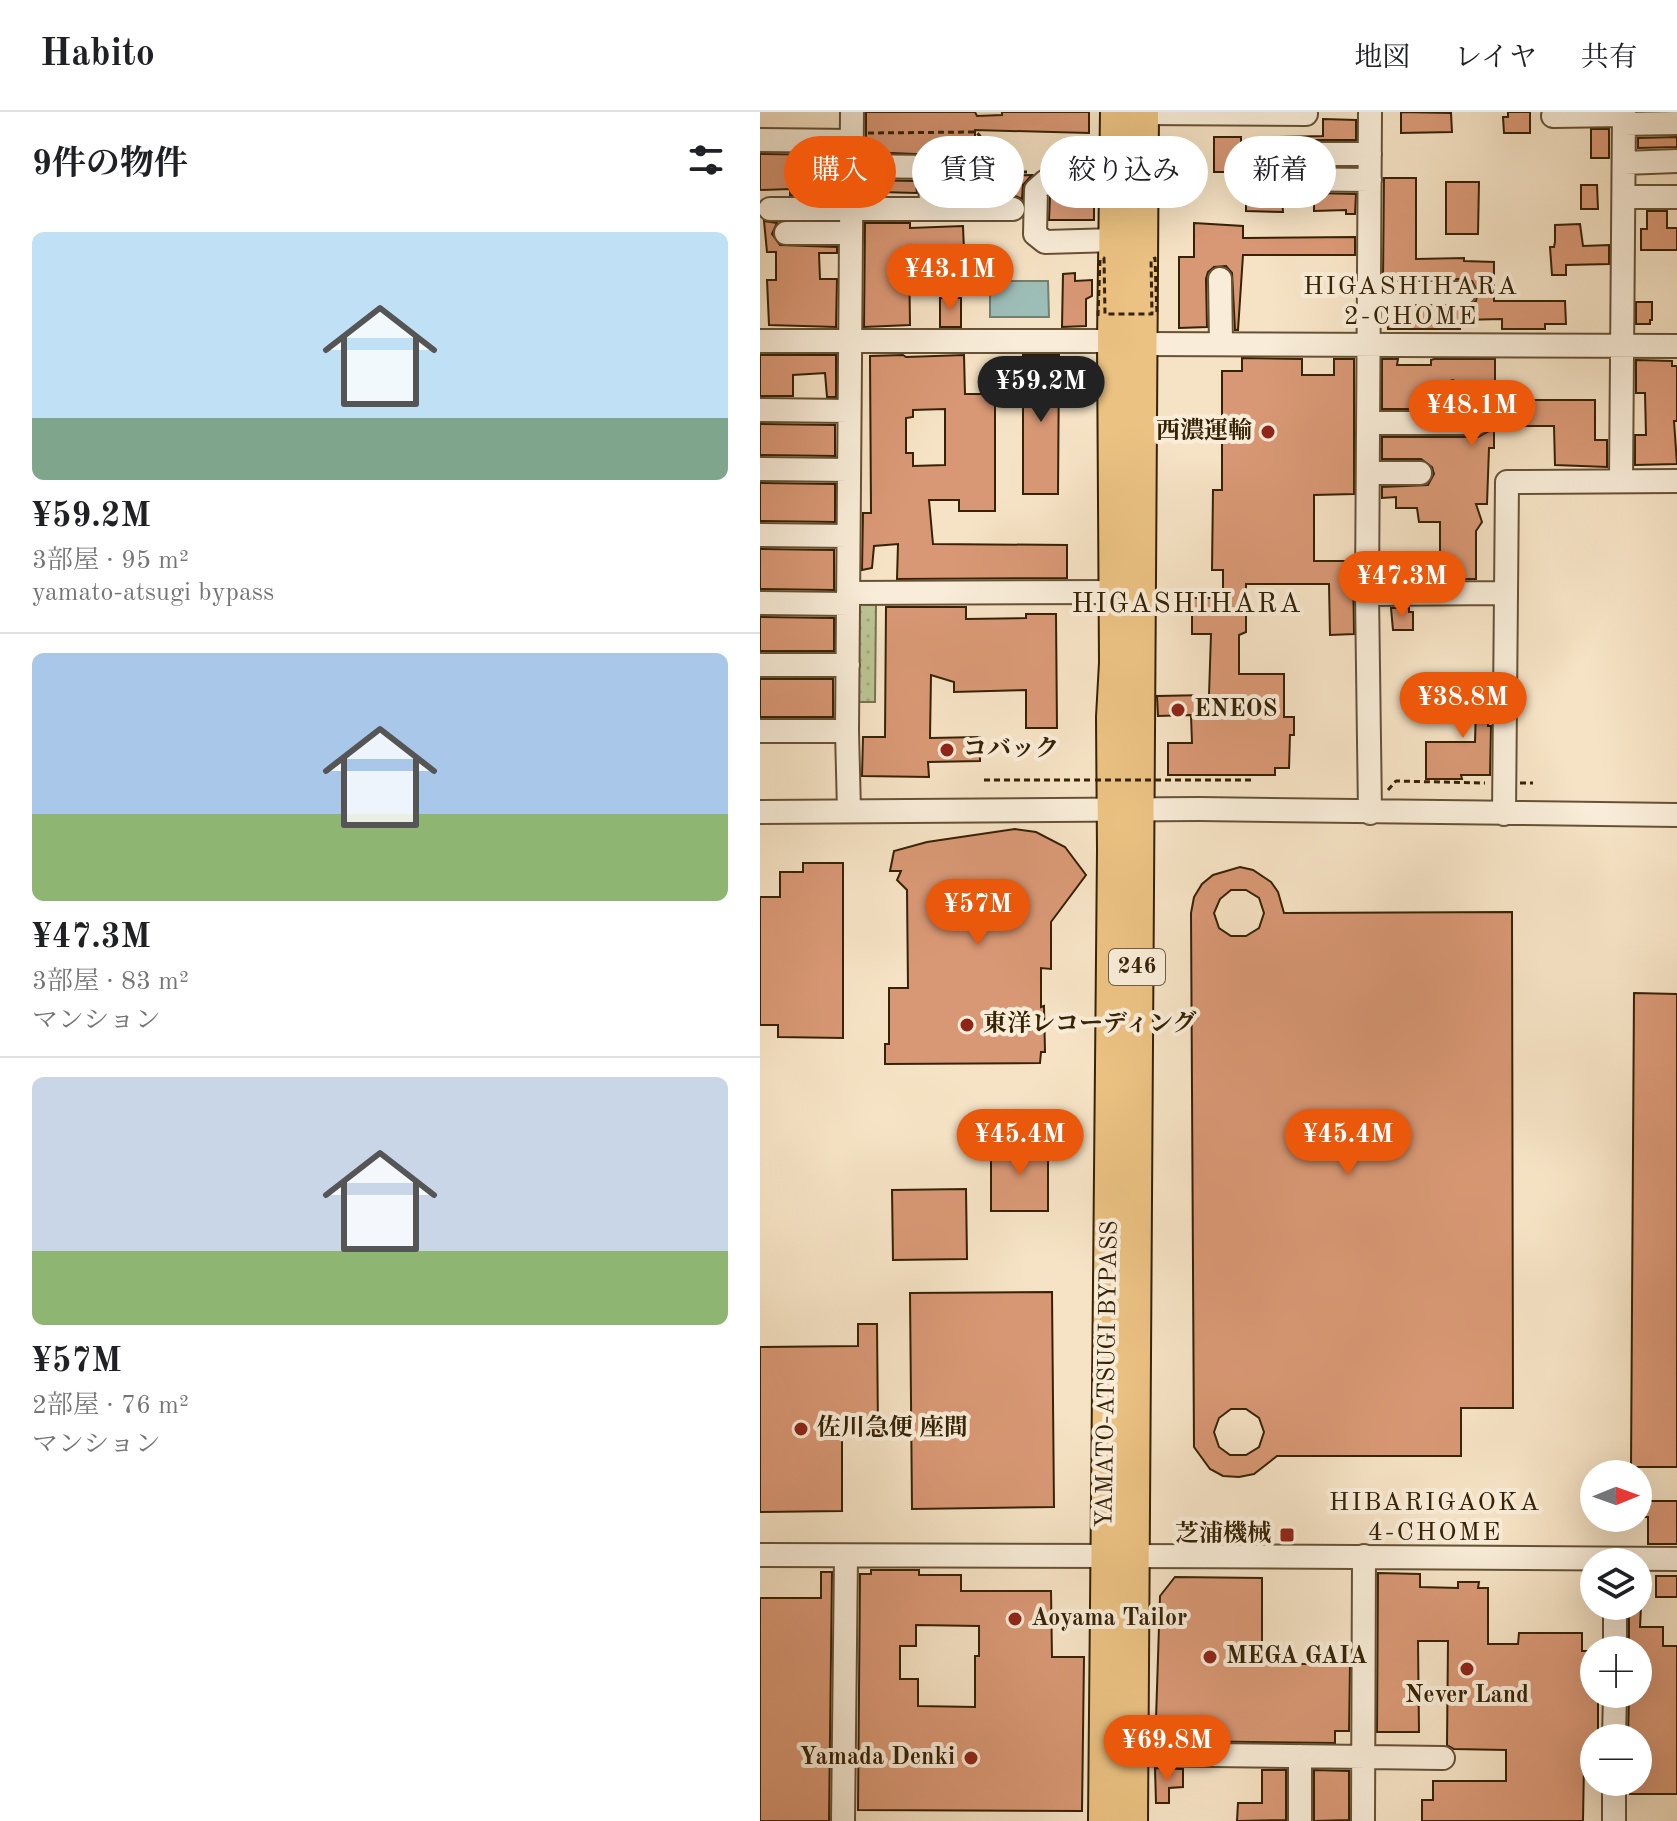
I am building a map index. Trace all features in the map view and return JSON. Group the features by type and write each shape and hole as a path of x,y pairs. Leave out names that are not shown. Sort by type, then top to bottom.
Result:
{"highway":[{"name":"YAMATO-ATSUGI BYPASS","path":"1116,136 1117,112"},
{"name":"YAMATO-ATSUGI BYPASS","path":"1137,803 1113,717 1118,333 1142,112"},
{"name":"YAMATO-ATSUGI BYPASS","path":"1105,1821 1119,1556 1137,803 1115,208"},
{"name":"YAMATO-ATSUGI BYPASS","path":"1119,1556 1132,1754 1131,1821"}],"street":[{"path":"1142,112 1306,114"},
{"path":"1370,112 1367,594 1376,805"},
{"path":"1553,116 1624,117 1677,123"},
{"path":"1621,480 1624,117"},
{"path":"760,140 852,129"},
{"path":"1336,154 1370,154"},
{"path":"1624,163 1677,161"},
{"path":"1336,182 1370,180"},
{"path":"1040,186 1036,199 1035,234 1041,241 1115,240"},
{"path":"1624,197 1677,197"},
{"path":"770,209 931,208 1002,214"},
{"path":"849,811 851,210"},
{"path":"786,233 851,233"},
{"path":"1220,279 1221,343"},
{"path":"1370,293 1464,293"},
{"path":"760,341 1118,333 1221,343 1677,346"},
{"path":"1452,394 1452,423"},
{"path":"760,410 849,411"},
{"path":"1369,423 1477,423"},
{"path":"760,469 849,470"},
{"path":"1368,473 1420,473"},
{"path":"1504,814 1507,482 1677,481"},
{"path":"760,535 848,536"},
{"path":"760,603 1116,592"},
{"path":"1367,594 1505,593"},
{"path":"760,665 848,665"},
{"path":"760,731 847,731"},
{"path":"760,812 1137,803 1376,805 1504,814 1677,815"},
{"path":"760,1555 1580,1559"},
{"path":"843,1821 846,1556"},
{"path":"1363,1821 1364,1556"},
{"path":"1652,1559 1677,1559"},
{"path":"1132,1754 1443,1758"},
{"path":"1300,1756 1300,1819"},
{"path":"1614,1796 1614,1821"}],"path":[{"path":"852,129 976,132 980,136 981,172 1028,172"},
{"path":"1118,333 1100,260 1104,258 1105,314 1152,314 1151,260 1155,258 1157,315"},
{"path":"1137,803 1153,782 1150,769"},
{"path":"984,780 1254,780"},
{"path":"1376,805 1396,781 1504,783"}],"green space":[{"path":"855,604 876,605 875,702 856,702"}],"water":[{"path":"990,281 1048,281 1049,317 990,317"}],"building":[{"path":"866,112 975,112 977,116 1002,115 1002,112 1089,112 1089,133 975,130 975,136 912,136 912,154 896,153 896,136 866,136"},
{"path":"1401,112 1451,113 1452,132 1401,133"},
{"path":"1508,112 1530,112 1530,133 1504,133 1503,117 1508,117"},
{"path":"1323,119 1356,120 1356,140 1336,140 1336,136 1323,136"},
{"path":"1591,129 1609,129 1609,158 1591,158"},
{"path":"1214,137 1224,137 1224,172 1214,172"},
{"path":"1677,137 1677,147 1638,148 1638,138"},
{"path":"760,154 784,154 784,189 760,190"},
{"path":"1384,178 1416,178 1416,259 1464,258 1464,261 1494,262 1494,301 1565,301 1566,324 1545,324 1545,329 1502,329 1502,319 1460,320 1460,329 1388,329 1386,307 1465,307 1476,301 1478,292 1472,281 1465,279 1383,279"},
{"path":"896,181 912,181 912,193 896,192"},
{"path":"1446,182 1479,182 1478,234 1446,234"},
{"path":"1581,185 1597,185 1598,209 1581,209"},
{"path":"1336,194 1356,194 1355,214 1346,214 1346,210 1314,211 1314,208 1336,208"},
{"path":"1050,208 1094,208 1094,220 1049,220"},
{"path":"1246,208 1283,208 1283,212 1246,211"},
{"path":"1647,211 1667,211 1667,228 1677,228 1677,250 1641,250 1641,229 1647,229"},
{"path":"764,221 777,223 772,234 780,245 837,247 837,253 819,253 820,279 837,279 836,327 769,325 767,280 776,280 776,252 767,252"},
{"path":"865,223 910,223 910,228 963,226 964,251 909,253 910,325 864,327"},
{"path":"1194,223 1243,226 1243,238 1355,237 1355,255 1243,255 1238,330 1235,330 1232,273 1226,266 1214,267 1206,279 1207,327 1179,328 1179,257 1194,257"},
{"path":"1580,224 1583,246 1609,245 1609,264 1566,265 1566,275 1552,275 1550,247 1554,247 1555,225"},
{"path":"1075,273 1075,281 1092,280 1092,296 1086,299 1086,326 1062,327 1063,274"},
{"path":"940,298 961,298 961,327 940,327"},
{"path":"1636,302 1652,302 1650,324 1636,324"},
{"path":"760,355 836,355 836,397 827,397 825,373 793,375 793,396 760,396"},
{"path":"964,355 965,394 995,394 995,511 959,511 959,500 929,500 933,544 1067,545 1067,578 897,579 898,544 874,546 872,568 862,570 863,513 871,513 870,356","holes":["945,409 945,465 913,466 913,453 906,453 906,418 913,417 913,410"]},
{"path":"1023,355 1059,355 1058,494 1023,494"},
{"path":"1242,358 1302,359 1302,375 1334,375 1334,359 1354,359 1354,494 1314,495 1314,561 1353,561 1354,634 1330,635 1329,584 1246,584 1246,632 1239,635 1239,674 1284,674 1284,717 1294,717 1289,768 1275,768 1275,775 1168,775 1168,743 1192,743 1191,715 1158,716 1157,696 1209,695 1211,634 1192,634 1192,612 1175,610 1175,598 1223,598 1223,570 1212,570 1213,490 1222,490 1222,371 1242,371"},
{"path":"1382,359 1398,359 1397,365 1431,365 1434,359 1495,359 1495,400 1595,400 1595,440 1607,440 1607,467 1555,465 1554,426 1494,426 1494,448 1489,448 1487,504 1476,504 1482,522 1476,531 1476,579 1440,579 1440,522 1419,522 1417,508 1396,508 1396,497 1382,498 1382,487 1428,485 1434,474 1432,467 1421,459 1382,459 1382,437 1478,437 1489,431 1491,422 1483,411 1466,409 1464,388 1453,380 1440,388 1438,409 1382,409"},
{"path":"1636,360 1672,361 1672,366 1677,366 1677,421 1674,421 1677,464 1635,465 1635,435 1646,435 1645,393 1636,393"},
{"path":"760,424 835,425 835,456 760,455"},
{"path":"760,483 835,484 835,522 760,521"},
{"path":"760,549 834,550 834,590 760,589"},
{"path":"886,607 966,607 966,619 1056,614 1057,728 1026,728 1026,690 954,692 954,682 931,675 930,738 980,737 980,761 928,762 929,777 862,776 863,737 885,737"},
{"path":"1391,608 1409,608 1409,612 1413,612 1413,630 1393,630"},
{"path":"760,617 834,618 834,651 760,651"},
{"path":"760,679 833,679 833,717 760,717"},
{"path":"1444,682 1487,684 1488,726 1491,726 1490,775 1426,779 1426,742 1475,742 1476,705 1473,705 1473,700 1444,700"},
{"path":"1015,829 1036,832 1065,847 1086,875 1051,922 1051,969 1041,968 1045,1052 1041,1052 1040,1063 885,1064 885,1044 889,1044 889,988 908,988 907,890 897,880 901,871 890,871 894,851 927,842"},
{"path":"803,863 843,863 843,1038 778,1037 778,1025 760,1025 760,897 780,897 780,872 803,872"},
{"path":"1240,867 1253,870 1271,882 1278,892 1284,913 1512,912 1513,1408 1461,1408 1461,1456 1277,1456 1254,1474 1239,1477 1223,1476 1210,1469 1194,1447 1191,913 1194,897 1202,884 1213,875","holes":["1231,890 1246,890 1259,898 1264,913 1259,928 1246,936 1231,936 1219,928 1214,913 1220,899","1231,1409 1246,1409 1259,1418 1264,1432 1259,1447 1246,1455 1230,1455 1219,1447 1214,1432 1219,1418"]},
{"path":"1634,993 1677,994 1677,1467 1652,1467 1652,1460 1631,1460"},
{"path":"991,1143 1048,1143 1048,1211 991,1211"},
{"path":"966,1189 967,1259 893,1260 892,1190"},
{"path":"1052,1292 1054,1507 912,1509 910,1293"},
{"name":"佐川急便 座間","path":"858,1324 877,1324 878,1432 842,1432 842,1511 760,1512 760,1347 858,1346"},
{"path":"1652,1501 1677,1501 1677,1544 1648,1544 1648,1532 1652,1532"},
{"name":"Yamada Denki","path":"871,1570 919,1570 919,1575 961,1575 961,1591 1051,1591 1052,1657 1084,1657 1082,1811 858,1810 860,1574 871,1574","holes":["916,1625 979,1626 979,1656 975,1656 975,1707 918,1706 918,1679 900,1679 900,1646 916,1646"]},
{"path":"821,1572 832,1572 829,1821 760,1821 760,1598 821,1598"},
{"path":"1378,1573 1420,1574 1420,1587 1458,1588 1458,1582 1479,1582 1478,1588 1488,1588 1488,1644 1518,1644 1519,1633 1582,1633 1580,1708 1598,1708 1598,1724 1580,1724 1583,1821 1422,1821 1422,1800 1433,1800 1433,1781 1506,1781 1506,1750 1454,1749 1447,1745 1448,1641 1418,1641 1419,1732 1377,1732"},
{"path":"1656,1576 1677,1576 1677,1597 1656,1597"},
{"name":"MEGA GAIA","path":"1175,1577 1262,1578 1262,1663 1350,1665 1349,1731 1335,1731 1335,1743 1173,1741 1156,1719 1160,1596"},
{"path":"1629,1620 1640,1620 1640,1627 1663,1627 1663,1646 1677,1646 1677,1794 1652,1794 1652,1724 1628,1724 1629,1708 1652,1708 1652,1636 1629,1636"},
{"path":"1155,1768 1183,1769 1183,1787 1169,1788 1169,1803 1156,1803"},
{"path":"1262,1770 1286,1770 1286,1820 1237,1821 1238,1803 1262,1803"},
{"path":"1314,1770 1349,1771 1349,1820 1314,1821"}],"place":[{"name":"西濃運輸","path":"1268,432"},
{"name":"ENEOS","path":"1178,710"},
{"name":"コバック","path":"947,750"},
{"name":"東洋レコーディング","path":"967,1025"},
{"name":"佐川急便 座間","path":"801,1429"},
{"name":"芝浦機械","path":"1287,1535"},
{"name":"Aoyama Tailor","path":"1015,1619"},
{"name":"MEGA GAIA","path":"1210,1657"},
{"name":"Never Land","path":"1467,1669"},
{"name":"Yamada Denki","path":"971,1758"}],"district":[{"name":"HIGASHIHARA 2-CHOME","path":"1411,302"},
{"name":"HIGASHIHARA","path":"1187,605"},
{"name":"HIBARIGAOKA 4-CHOME","path":"1435,1518"}]}
